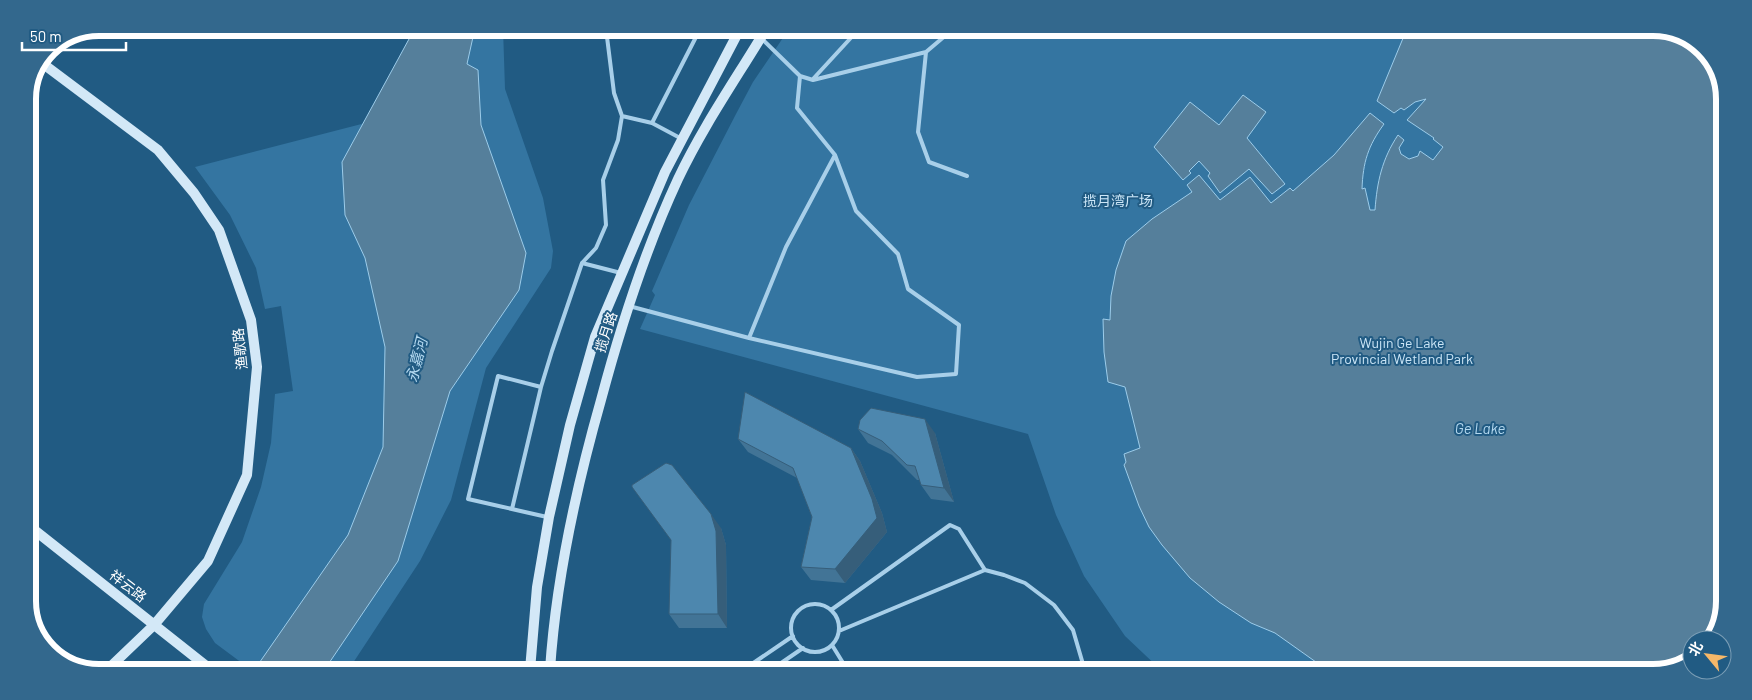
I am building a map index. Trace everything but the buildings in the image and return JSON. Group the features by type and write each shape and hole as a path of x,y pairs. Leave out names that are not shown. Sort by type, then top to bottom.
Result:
{"street":[{"name":"揽月路","path":"531,664 538,587 549,517 570,425 595,337 664,172 736,36"},
{"name":"揽月路","path":"551,664 558,591 570,523 592,432 629,306 644,262 678,180 709,120 761,36"},
{"name":"渔歌路","path":"46,66 158,150 194,193 219,230 250,320 258,367 247,475 208,561 154,625 113,664"},
{"name":"祥云路","path":"36,531 204,664"}],"lane":[{"path":"512,509 541,387 552,351 582,263 596,248 606,225 603,180 618,140 622,116 614,93 607,36"},
{"path":"652,123 696,36"},
{"path":"766,36 800,76 813,80 926,52 945,36"},
{"path":"813,80 853,36"},
{"path":"926,52 918,132 929,162 967,176"},
{"path":"629,306 749,338 917,377 956,374 959,325 908,288 898,254 856,211 835,155 797,108 800,76"},
{"path":"622,116 652,123 682,139"},
{"path":"749,338 786,247 835,155"},
{"path":"582,263 621,273"},
{"path":"541,387 498,376 468,499 549,517"},
{"path":"831,610 950,525 959,529 984,570"},
{"path":"839,631 984,570 1004,574 1025,583 1054,605 1073,630 1082,664"},
{"path":"817,604 831,610 839,623 839,631 832,645 818,652 803,648 793,636 791,628 796,614 802,608 817,604"},
{"path":"752,664 793,636"},
{"path":"832,645 844,664"},
{"path":"780,664 803,648"}],"green space":[{"path":"454,36 503,36 505,89 543,198 553,251 551,268 486,368 451,500 420,561 352,664 243,664 215,643 206,629 202,617 204,604 242,542 261,487 271,443 275,394 293,391 281,306 265,309 256,268 230,215 195,167 439,104"},
{"name":"Wujin Ge Lake Provincial Wetland Park","path":"784,36 1653,36 1681,43 1691,49 1703,61 1711,75 1716,95 1716,601 1715,613 1709,629 1682,630 1682,656 1673,660 1653,664 1155,664 1125,636 1084,576 1056,515 1028,434 640,329 655,295 652,291 689,205 753,82"}],"water":[{"name":"永嘉河","path":"411,36 473,36 467,64 478,70 481,125 526,253 519,290 450,391 398,561 328,664 258,664 348,535 383,447 385,347 365,258 345,215 342,162"},
{"name":"Ge Lake","path":"1404,36 1661,37 1681,43 1691,49 1703,61 1711,75 1716,95 1716,601 1715,613 1708,630 1682,630 1682,656 1673,660 1653,664 1319,664 1275,633 1251,623 1219,602 1190,578 1149,527 1124,465 1126,462 1124,454 1140,448 1125,387 1108,382 1104,352 1103,319 1110,320 1111,296 1116,270 1126,241 1152,219 1192,192 1187,185 1199,175 1220,200 1250,177 1271,203 1290,188 1293,191 1334,155 1370,113 1384,124 1370,147 1365,162 1363,179 1362,189 1365,188 1370,210 1375,210 1381,171 1392,144 1398,135 1404,140 1399,148 1401,154 1409,159 1418,156 1420,151 1433,160 1443,147 1434,138 1407,120 1426,99 1415,102 1404,110 1401,108 1394,113 1377,101"},
{"path":"1243,95 1266,112 1247,138 1285,184 1272,194 1249,169 1220,193 1208,176 1210,173 1199,161 1189,171 1191,173 1183,180 1154,147 1190,102 1219,125"}],"park label":[{"name":"揽月湾广场","path":"1118,201"}]}
